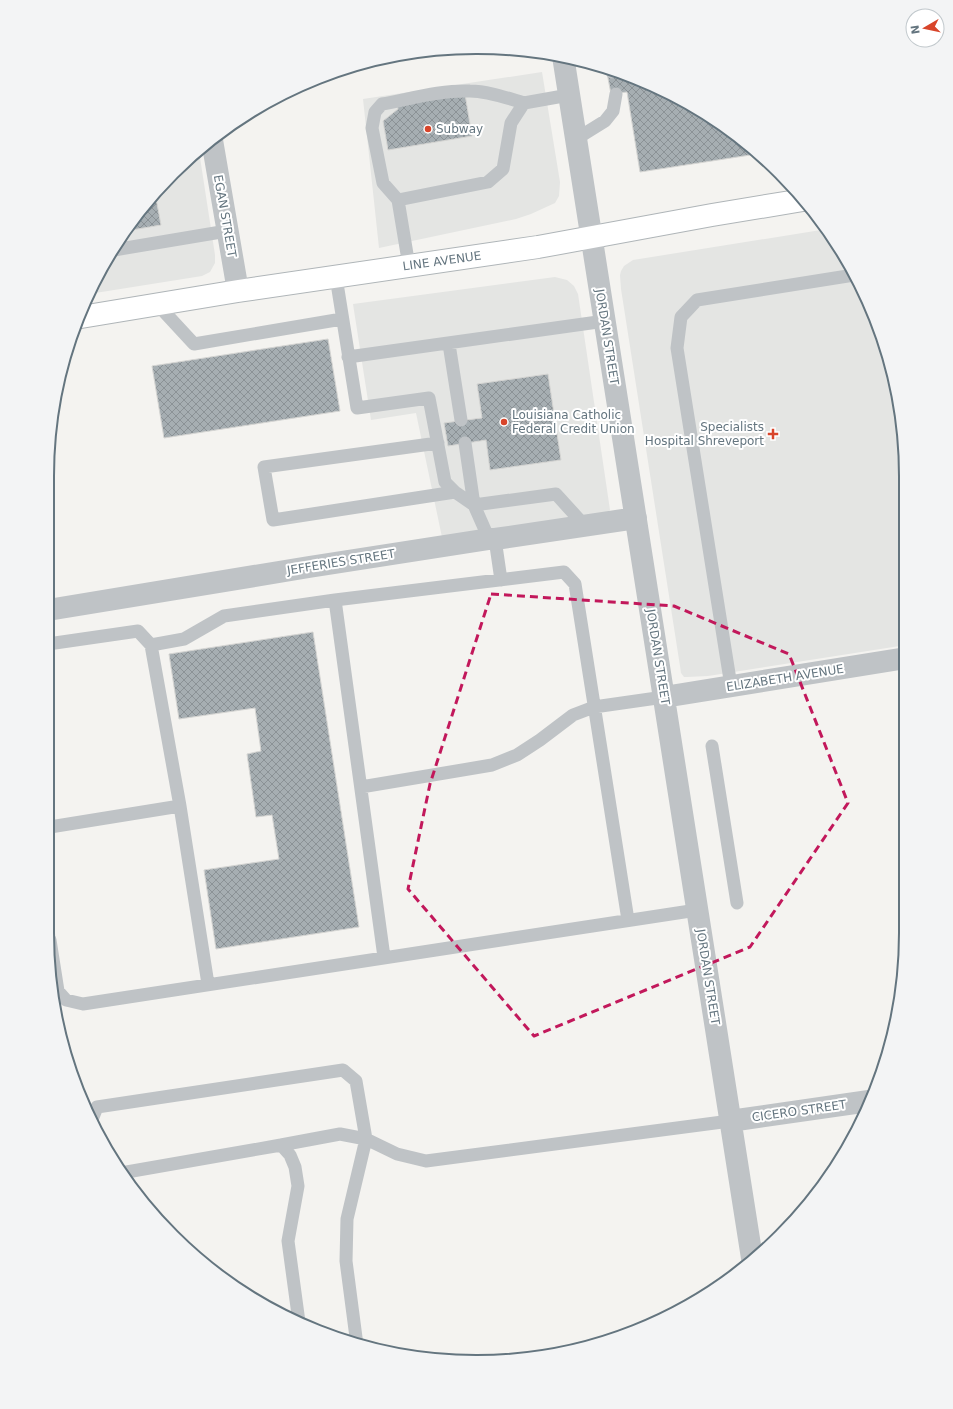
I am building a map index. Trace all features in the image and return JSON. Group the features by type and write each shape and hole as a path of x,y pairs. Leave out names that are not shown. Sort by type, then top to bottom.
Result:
{"main road":[{"name":"LINE AVENUE","path":"86,316 238,291 538,247 797,201"}],"street":[{"name":"JORDAN STREET","path":"564,63 751,1253"},
{"name":"EGAN STREET","path":"213,146 238,291"},
{"name":"JEFFERIES STREET","path":"54,609 309,567 636,518"},
{"name":"ELIZABETH AVENUE","path":"664,697 899,659"},
{"name":"CICERO STREET","path":"730,1121 863,1102"}],"lane":[{"path":"409,266 398,200 384,183 372,128 375,112 382,104 440,93 470,91 491,94 524,103 569,95"},
{"path":"576,139 605,120 613,111 616,94"},
{"path":"398,200 488,182 503,169 511,123 524,103"},
{"path":"121,249 227,231"},
{"path":"732,686 677,348 681,317 697,300 848,276"},
{"path":"336,277 357,408 429,398 446,482 455,492 474,505 556,494 585,526"},
{"path":"157,304 194,344 342,319"},
{"path":"348,357 605,321"},
{"path":"449,344 462,420"},
{"path":"438,443 264,467 273,520 455,492"},
{"path":"465,443 474,505 492,539 501,580"},
{"path":"151,645 184,639 224,616 335,600 564,572 575,584 628,920"},
{"path":"335,600 384,957"},
{"path":"54,643 138,631 151,645 180,806 208,984"},
{"path":"361,787 492,765 517,755 540,740 574,714 594,707 664,697"},
{"path":"712,746 737,903"},
{"path":"54,826 180,806"},
{"path":"59,992 66,1000 83,1004 697,910"},
{"path":"95,1112 97,1107 343,1070 356,1081 366,1139 347,1219 346,1261 356,1338"},
{"path":"128,1172 281,1146 340,1134 366,1139 396,1154 426,1161 730,1121"},
{"path":"281,1146 290,1155 295,1167 298,1186 288,1241 298,1315"}],"highlighted area":[{"path":"491,594 674,606 789,654 848,803 750,947 534,1036 408,889 430,784"}],"shaded area":[{"path":"542,72 560,182 559,196 555,203 516,219 379,248 363,99"},
{"path":"200,157 215,255 215,263 210,272 202,276 97,293 111,265 141,219 178,178"},
{"name":"Specialists Hospital Shreveport","path":"820,230 828,242 842,265 867,315 885,367 891,394 898,449 899,476 899,646 708,676 684,677 681,673 621,289 621,271 624,266 633,260"},
{"path":"555,277 567,280 574,286 578,294 610,510 608,512 443,542 416,413 371,420 353,304"}],"building":[{"path":"607,75 638,86 688,111 734,141 750,155 640,172 627,92 611,94"},
{"name":"Subway","path":"465,94 472,136 388,150 383,121 398,109 397,105"},
{"path":"156,201 161,225 134,230"},
{"path":"328,339 340,411 164,438 152,366"},
{"name":"Louisiana Catholic Federal Credit Union","path":"548,374 561,460 490,470 486,440 448,446 444,423 482,418 477,384"},
{"path":"313,632 359,927 216,949 204,870 279,859 272,815 256,817 247,754 261,751 255,708 179,719 169,654"}],"place":[{"name":"Subway","path":"428,129"},
{"name":"Louisiana Catholic Federal Credit Union","path":"504,422"},
{"name":"Specialists Hospital Shreveport","path":"773,434"}]}
